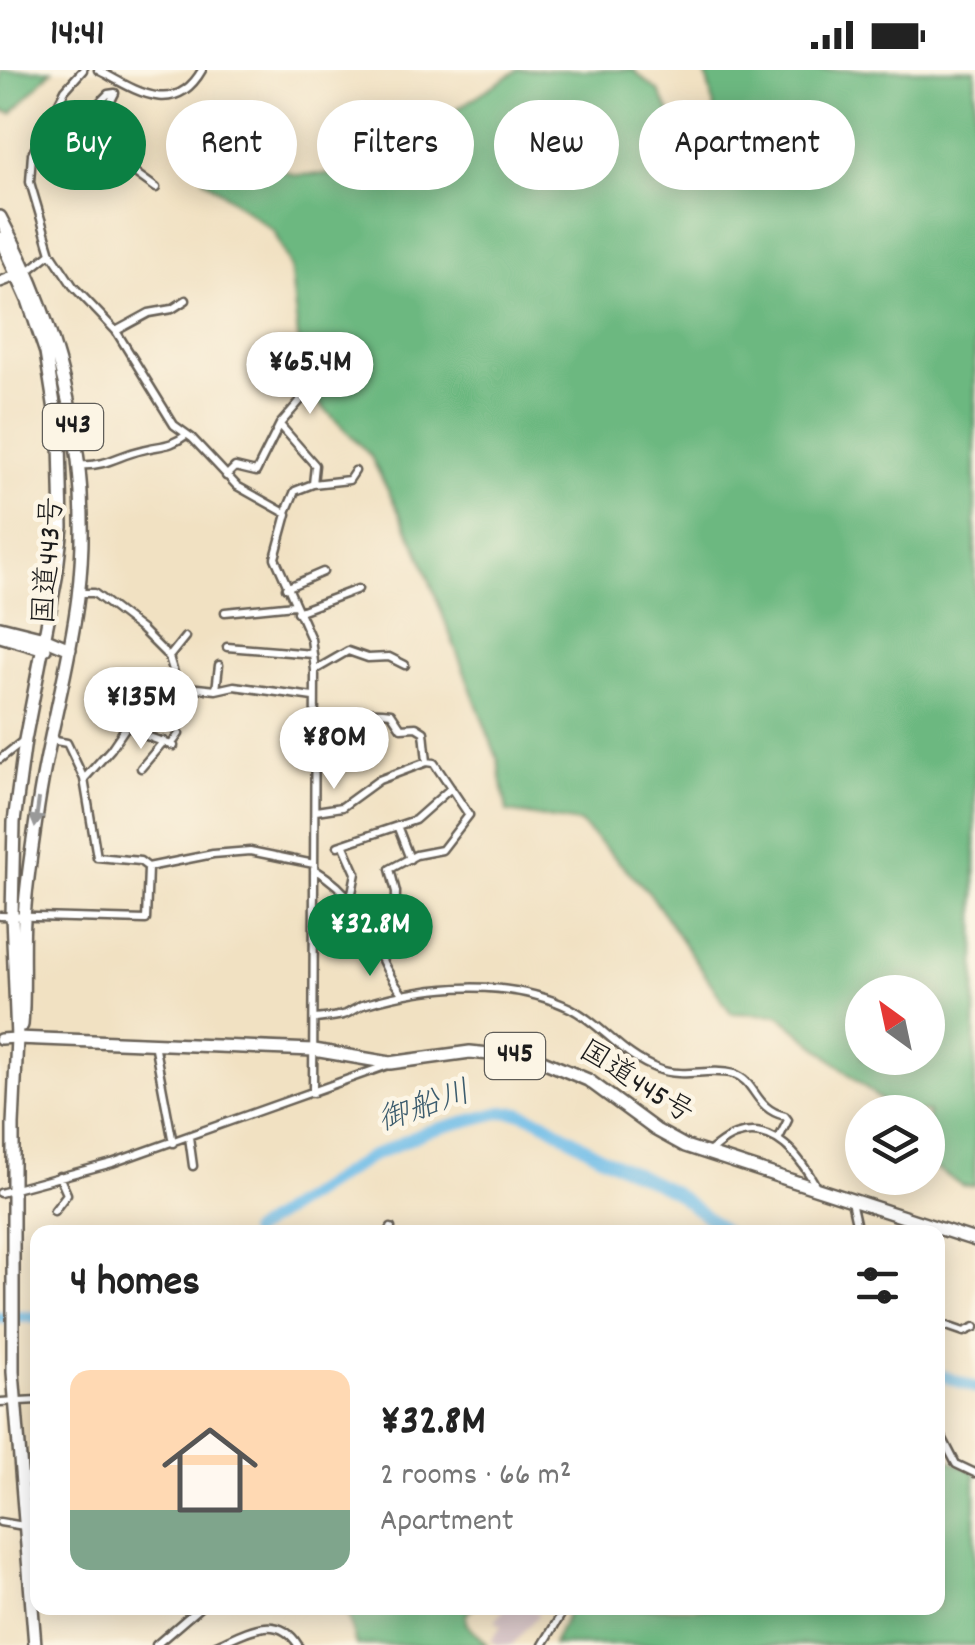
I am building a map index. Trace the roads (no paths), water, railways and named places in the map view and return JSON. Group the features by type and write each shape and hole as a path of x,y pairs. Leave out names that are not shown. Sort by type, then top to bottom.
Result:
{"highway":[{"name":"国道443号","path":"0,217 60,374 81,466 81,558 70,649 12,916"},
{"name":"国道443号","path":"0,238 22,273 46,353 53,384 60,468 58,556 14,822 12,916 17,1038 13,1372 30,1586"},
{"path":"60,468 81,466"},
{"path":"58,556 81,558"},
{"path":"0,627 42,643"},
{"path":"0,636 70,649"},
{"path":"25,740 48,740"},
{"name":"国道445号","path":"17,1038 314,1050 390,1064 470,1052 538,1059 588,1080 656,1130 707,1154 928,1225"},
{"name":"国道445号","path":"945,1230 975,1240"},
{"name":"国道443号","path":"32,1615 35,1645"}],"street":[{"path":"59,100 83,70"},
{"path":"98,70 144,95 158,98 185,90 202,70"},
{"path":"146,181 156,188"},
{"path":"32,190 51,253 73,286 116,331 162,409 237,486 286,512"},
{"path":"0,282 22,273 51,253"},
{"path":"116,331 149,313 172,309 186,300"},
{"path":"226,476 235,467 256,472 280,424 300,401 300,393"},
{"path":"280,424 314,464 312,484"},
{"path":"81,466 108,464 147,448 175,444 186,435"},
{"path":"314,1094 314,654 275,558 294,491 312,484 349,480 355,471"},
{"path":"286,588 323,572"},
{"path":"225,612 295,608 358,589"},
{"path":"78,593 94,593 142,630 169,657 178,686"},
{"path":"169,657 185,636"},
{"path":"227,646 314,654"},
{"path":"315,670 348,651 368,658 389,656 406,664"},
{"path":"216,690 219,665"},
{"path":"84,779 128,725 149,690 178,686 216,690 234,686 314,697"},
{"path":"316,720 360,710 391,712 400,728 416,727 424,732 427,762"},
{"path":"128,725 170,744"},
{"path":"141,768 179,734"},
{"path":"0,759 25,740"},
{"path":"48,740 67,743 84,779 96,855 140,861 148,868"},
{"path":"316,811 342,806 379,780 427,762 434,763 469,817 442,850 390,869 396,892 395,923 375,940"},
{"path":"352,898 356,874 341,846 362,836 398,828 422,814 451,788"},
{"path":"398,828 410,859"},
{"path":"148,868 213,854 250,851 314,866 352,898 370,928 388,976 403,996"},
{"path":"12,916 146,920 148,868"},
{"path":"314,935 370,928"},
{"path":"382,1000 388,976"},
{"path":"315,1019 346,1014 362,1004 442,988 477,988 557,1003 574,1010 616,1046 655,1068 677,1075 734,1074 768,1112 788,1120 778,1140"},
{"path":"0,1039 17,1038"},
{"path":"153,1042 173,1142"},
{"path":"0,1193 112,1163 390,1064"},
{"path":"707,1154 735,1134 770,1135 797,1156 818,1189"},
{"path":"189,1137 194,1166"},
{"path":"54,1211 66,1194 60,1176"},
{"path":"851,1200 856,1225"},
{"path":"945,1325 964,1332 975,1327"},
{"path":"0,1402 30,1401"},
{"path":"945,1443 956,1464 975,1473"},
{"path":"0,1522 25,1526"},
{"path":"156,1645 191,1615"},
{"path":"544,1645 561,1615"},
{"path":"216,1645 270,1625 288,1632 298,1645"}],"waterway":[{"name":"御船川","path":"263,1225 368,1158 425,1132 502,1112 521,1113 542,1121 600,1156 674,1192 717,1225"},
{"name":"御船川","path":"0,1317 30,1317"},
{"name":"御船川","path":"945,1377 975,1388"}]}
